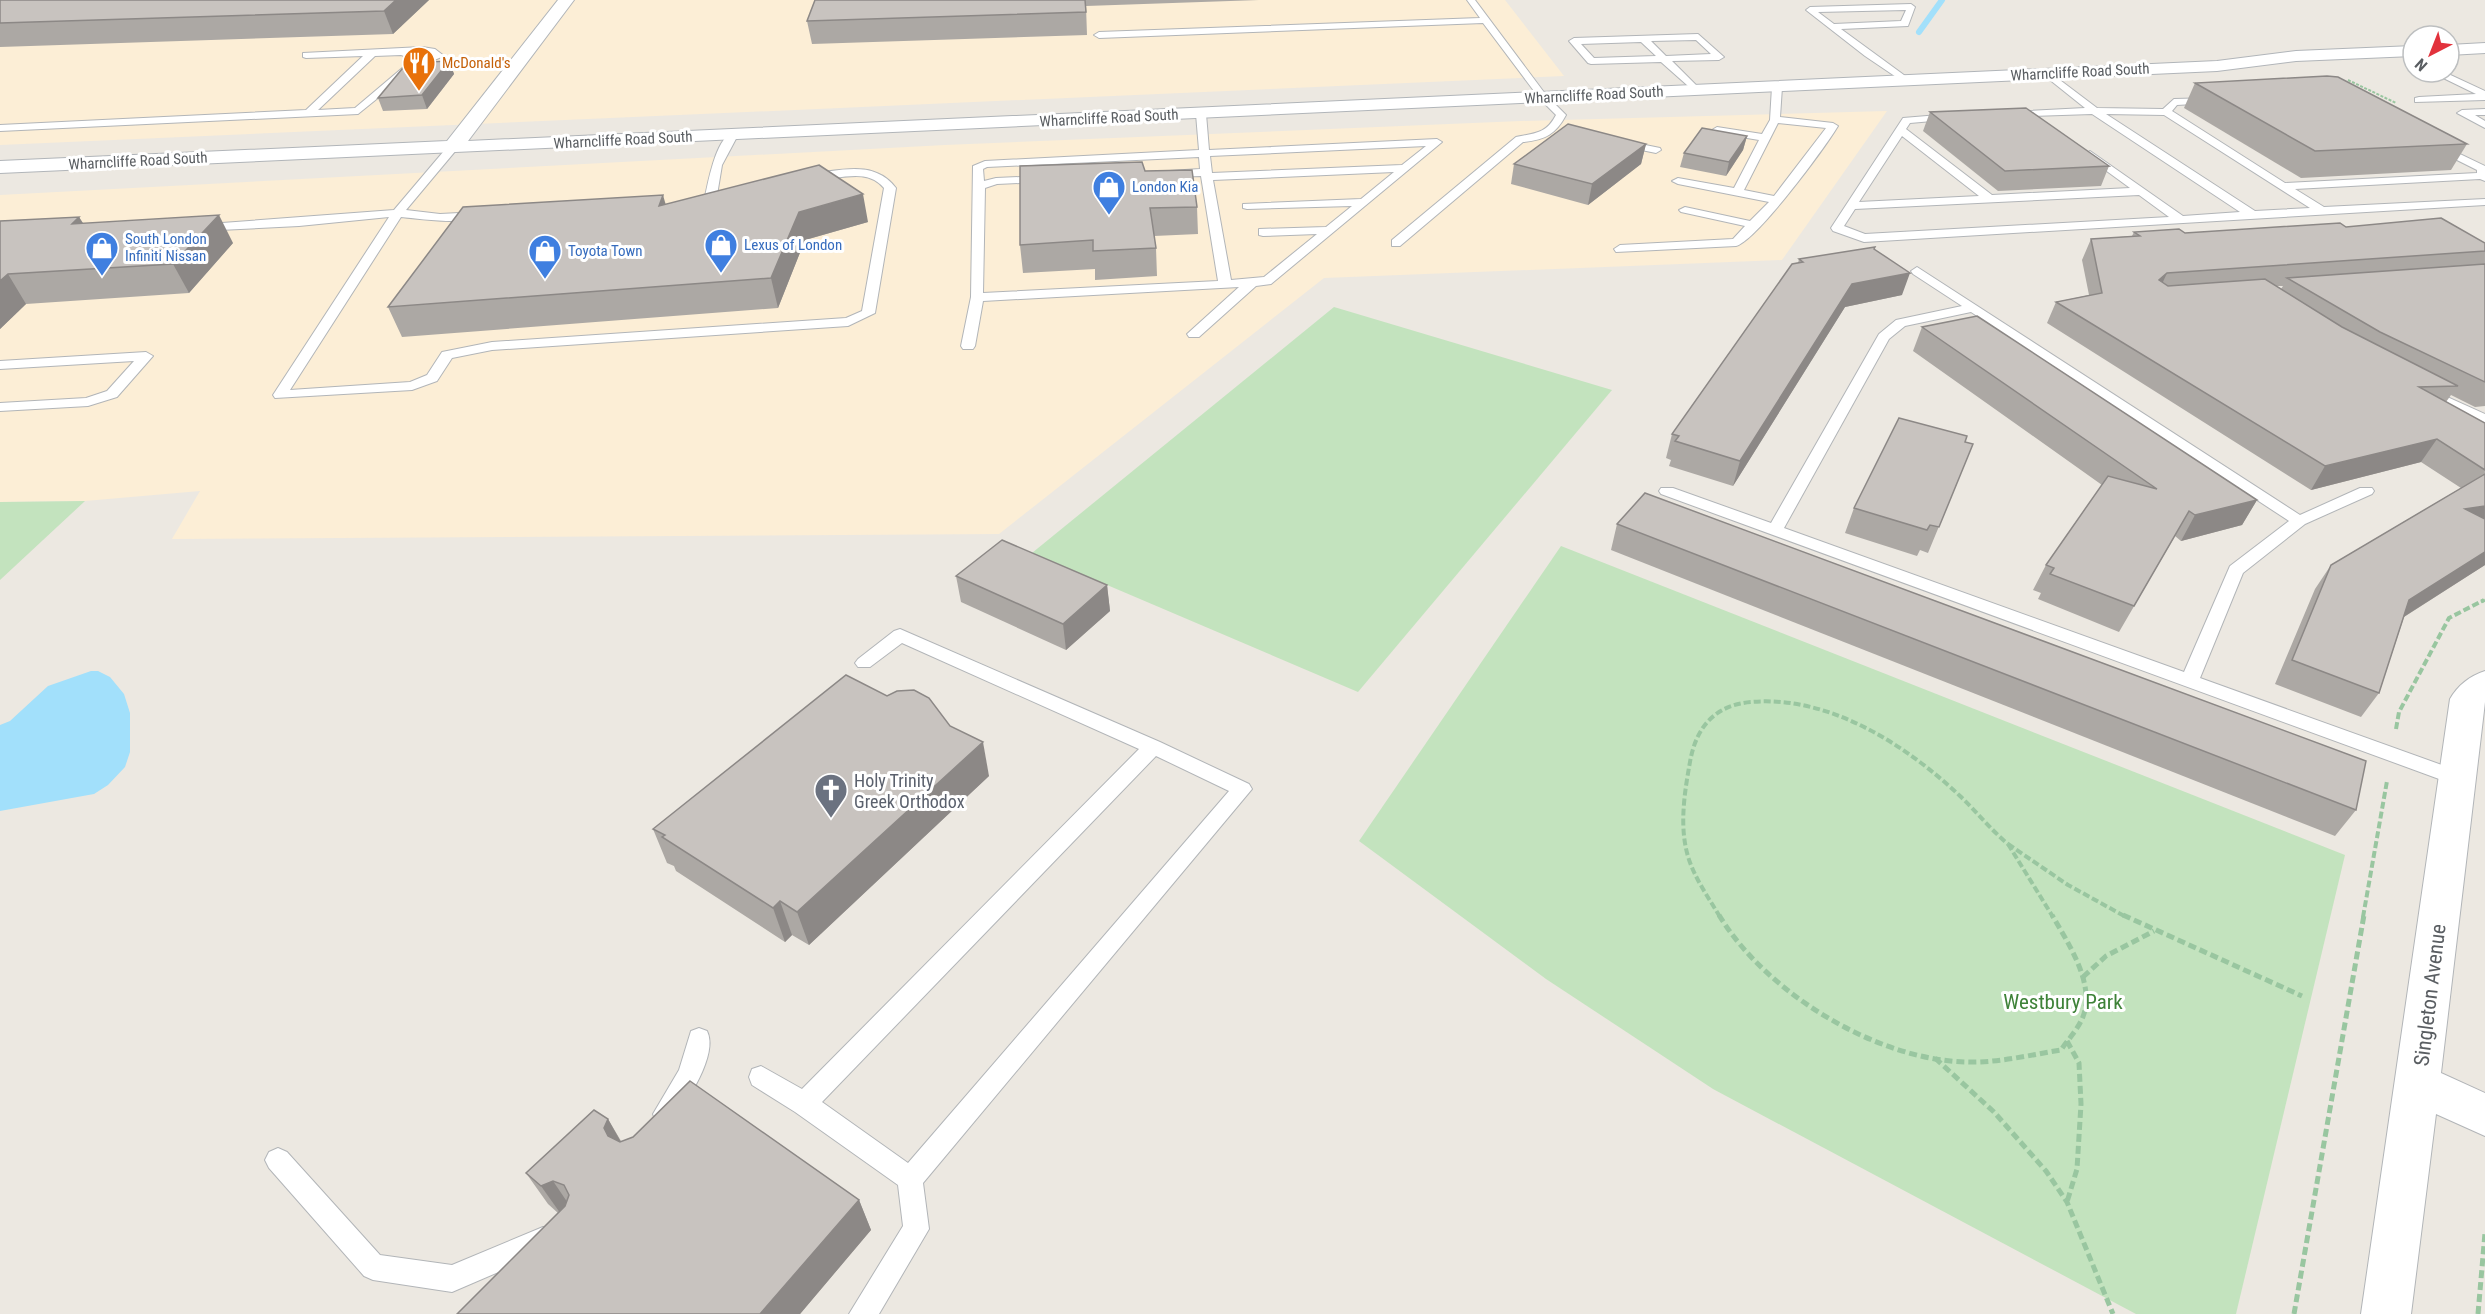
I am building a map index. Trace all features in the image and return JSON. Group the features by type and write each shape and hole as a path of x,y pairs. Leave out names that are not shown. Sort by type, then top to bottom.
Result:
{"main road":[{"path":"453,147 566,0"},
{"path":"2461,49 2485,48"},
{"name":"Wharncliffe Road South","path":"2217,66 2296,56 2401,52"},
{"path":"2461,63 2485,62"},
{"name":"Wharncliffe Road South","path":"0,167 2217,66 2324,69 2401,66"},
{"name":"Singleton Avenue","path":"2386,1314 2467,699 2485,683"},
{"path":"2418,1084 2485,1115"}],"lane":[{"path":"1396,243 1520,139 1542,137 1560,129 1561,115 1544,97 1471,0"},
{"path":"1832,27 1905,24 1911,7 1807,7 1832,27 1905,80"},
{"path":"1099,35 1487,20"},
{"path":"1698,37 1719,57 1592,61 1574,41 1643,39 1698,37"},
{"path":"1643,39 1696,90"},
{"path":"308,114 382,42"},
{"path":"306,56 427,50 436,52 439,56 414,65"},
{"path":"0,128 358,111 418,60 416,56 401,52"},
{"path":"2048,74 2094,111 2252,215"},
{"path":"2460,84 2485,96"},
{"path":"1737,192 1775,120 1777,87"},
{"path":"2419,100 2485,96"},
{"path":"2166,112 2174,102 2222,100"},
{"path":"1999,115 2094,111 2166,112 2322,211"},
{"path":"2485,112 2462,113 2485,125"},
{"path":"2033,113 2051,126"},
{"path":"1201,114 1203,153 1225,284"},
{"path":"1964,117 1907,120 1837,228 1864,238 2485,202"},
{"path":"1620,249 1736,242 1777,200 1818,149 1833,126 1775,120"},
{"path":"1900,129 1990,199"},
{"path":"1717,130 1766,138"},
{"path":"728,194 704,202 717,165 733,135"},
{"path":"1611,141 1656,150"},
{"path":"968,346 977,297 979,186 976,168 985,164 1437,142 1267,281 977,297"},
{"path":"2283,186 2483,177 2483,169 2425,142"},
{"path":"2078,146 2181,220"},
{"path":"453,147 398,213 279,395 412,386 432,378 447,355 492,346 848,322 868,313 890,188 881,177 866,172 794,178"},
{"path":"1155,174 1406,168"},
{"path":"979,186 996,181 1053,178"},
{"path":"2401,180 2445,205"},
{"path":"1678,182 1777,200"},
{"path":"1851,206 2141,191"},
{"path":"1247,206 1365,202"},
{"path":"1685,210 1754,225"},
{"path":"191,227 298,222 398,213 440,217 495,214"},
{"path":"1263,232 1330,230"},
{"path":"1917,271 2299,521"},
{"path":"1194,334 1251,283"},
{"path":"1775,530 1884,337 1901,323 1972,308"},
{"path":"0,365 146,356 112,394 88,402 0,407"},
{"path":"2413,385 2471,415 2485,418"},
{"path":"1666,490 2457,778"},
{"path":"2189,681 2236,570 2299,521 2366,491"},
{"path":"863,1314 915,1229 910,1179 1242,789 1154,747 900,635 864,663"},
{"path":"804,1104 1154,747"},
{"path":"655,1131 690,1073 699,1038"},
{"path":"761,1077 804,1104 910,1179"},
{"path":"278,1160 374,1267 452,1279 565,1231"}],"path":[{"path":"2294,1314 2399,712 2449,618 2485,600"},
{"path":"2008,844 2055,919 2083,978 2086,1009 2061,1050 1994,1061 1952,1061 1890,1046 1815,1010 1778,984 1712,908 1690,862 1684,794 1692,748 1701,728 1712,712 1731,704 1784,701 1850,721 1900,747 1957,794 2008,844 2065,883 2154,932 2302,996"},
{"path":"2083,978 2090,967 2118,948 2154,932"},
{"path":"2067,1040 2079,1063 2081,1104 2077,1169 2067,1202"},
{"path":"1934,1058 1994,1112 2046,1171 2067,1202 2113,1314"},
{"path":"2478,1314 2485,1233"}],"shaded area":[{"path":"0,0 1505,0 1564,76 0,145"},
{"path":"1887,111 1782,260 1324,278 999,534 172,539 200,491 85,501 0,502 0,195 945,145 1521,121"}],"green space":[{"path":"1334,307 1612,390 1358,692 1032,553"},
{"path":"85,501 0,580 0,502"},
{"name":"Westbury Park","path":"1561,546 2345,855 2236,1314 2136,1314 1713,1089 1546,979 1359,841"}],"water":[{"path":"91,671 98,671 110,677 124,694 130,713 130,752 125,767 108,785 94,794 0,811 0,725 10,721 48,686"}],"building":[{"path":"0,0 396,0 384,11 0,23"},
{"path":"815,0 1085,0 1086,12 807,21"},
{"path":"449,61 422,95 378,98 407,63"},
{"path":"2338,77 2467,144 2315,151 2195,83"},
{"path":"2026,108 2109,166 2005,171 1930,112"},
{"path":"1568,124 1646,144 1592,184 1514,164"},
{"path":"1702,128 1747,136 1729,162 1684,153"},
{"path":"1142,162 1145,171 1192,170 1197,207 1150,208 1156,248 1093,251 1093,240 1020,245 1020,166"},
{"path":"819,165 863,194 799,212 771,278 388,307 463,207 663,195 659,206"},
{"path":"219,215 173,264 8,274 0,281 0,221 79,217 72,224"},
{"path":"2441,218 2485,243 2485,251 2167,273 2159,280 2168,286 2265,279 2342,327 2458,386 2419,387 2485,423 2485,470 2437,439 2325,466 2056,302 2102,293 2091,239 2140,236 2134,232 2179,229 2185,233 2340,223 2346,227"},
{"path":"1875,247 1874,249 1910,273 1852,284 1740,461 1675,441 1679,436 1672,434 1792,264 1803,262 1799,259"},
{"path":"2485,264 2485,382 2380,332 2287,278"},
{"path":"1977,316 2257,500 2195,515 2189,511 2134,606 2050,574 2054,568 2046,565 2108,476 2157,489 1922,327"},
{"path":"1899,418 1967,436 1965,442 1973,444 1939,527 1930,525 1927,530 1854,508"},
{"path":"2485,474 2485,506 2465,509 2485,519 2485,552 2409,600 2379,693 2292,660 2331,565"},
{"path":"1645,493 2366,761 2356,810 1617,524"},
{"path":"1002,540 1107,585 1063,624 956,576"},
{"name":"Holy Trinity Greek Orthodox","path":"846,675 887,696 897,691 914,690 929,698 950,726 983,742 797,912 780,901 773,908 653,829"},
{"path":"690,1081 859,1200 760,1314 457,1314 565,1206 569,1195 564,1185 553,1181 541,1186 526,1173 594,1110 608,1119 604,1128 608,1136 620,1142 633,1137"}],"waterway":[{"path":"1919,32 1942,0"}],"place":[{"name":"McDonald's","path":"419,92"},
{"name":"London Kia","path":"1109,216"},
{"name":"Lexus of London","path":"721,274"},
{"name":"South London Infiniti Nissan","path":"102,277"},
{"name":"Toyota Town","path":"545,280"},
{"name":"Holy Trinity Greek Orthodox","path":"831,819"}]}
